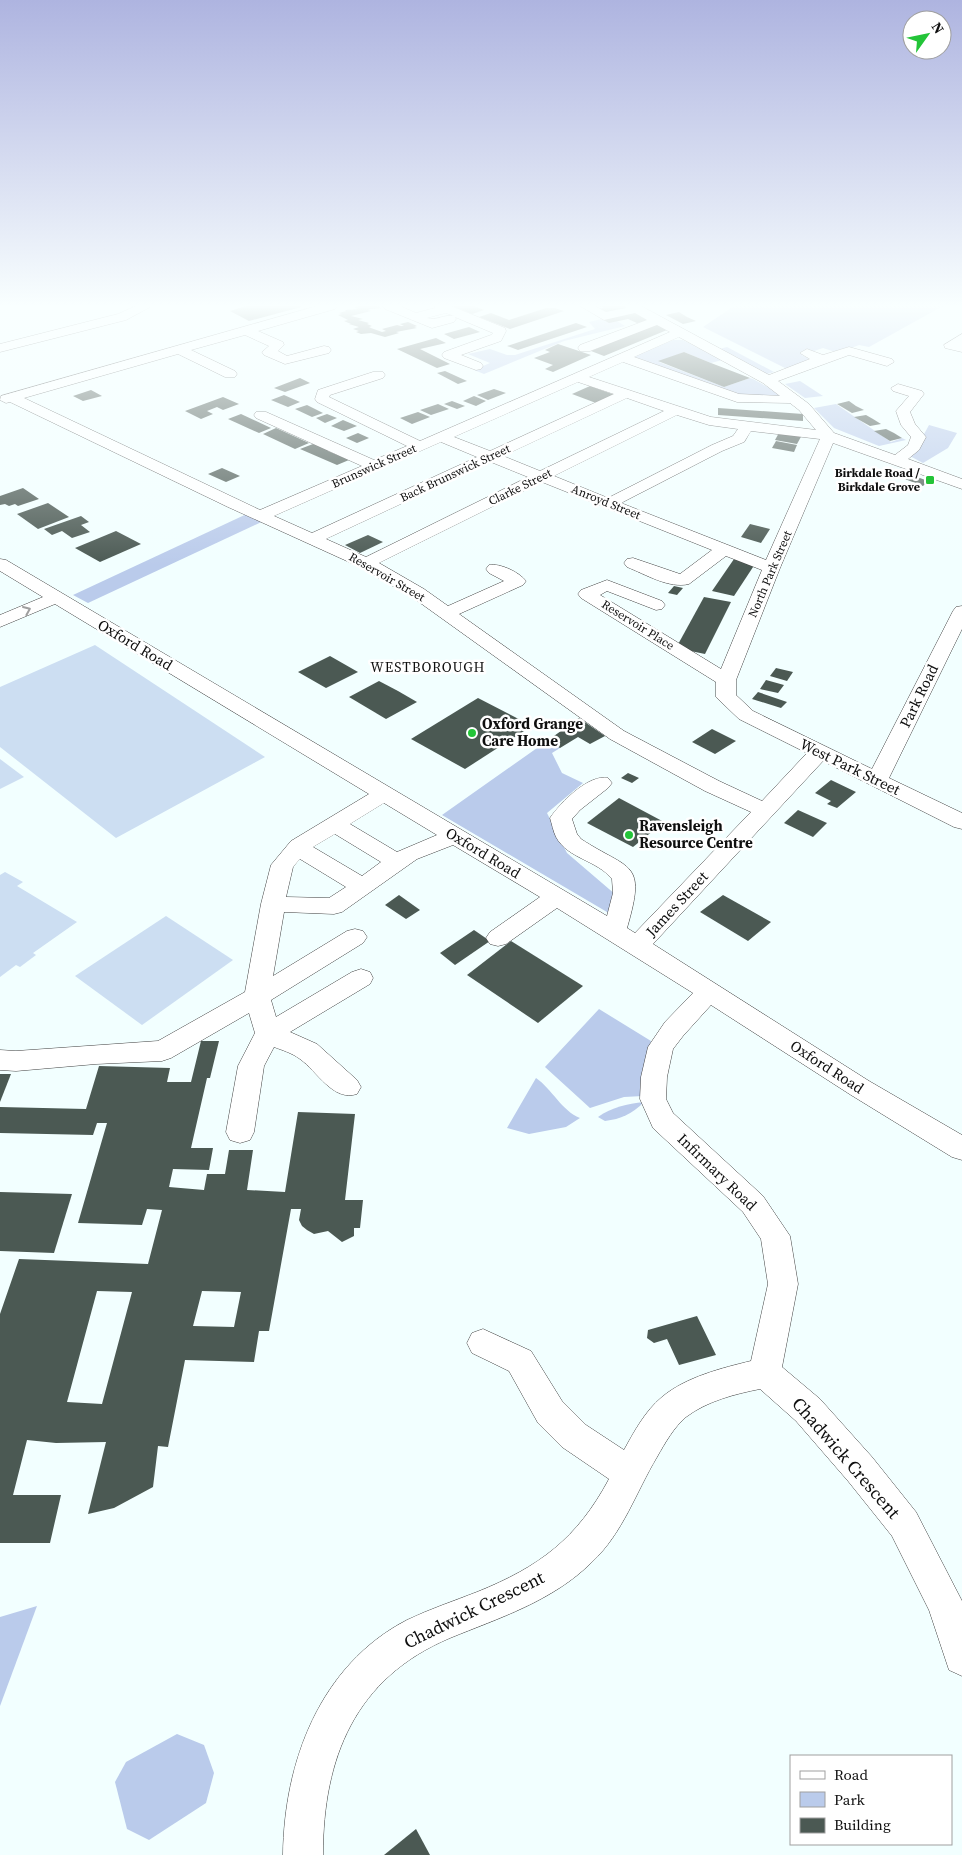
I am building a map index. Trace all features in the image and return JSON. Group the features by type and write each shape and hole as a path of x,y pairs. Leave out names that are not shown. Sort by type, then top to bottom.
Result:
{"street":[{"path":"6,399 29,393"},
{"path":"326,393 323,394 322,399 419,446"},
{"name":"Brunswick Street","path":"260,516 541,393"},
{"path":"622,393 709,421 829,436 962,484"},
{"path":"722,393 736,398 781,400 794,398"},
{"path":"786,393 815,418 829,436"},
{"path":"897,460 914,447 919,437 908,425 903,412 917,394 912,393"},
{"name":"Back Brunswick Street","path":"312,538 626,394"},
{"name":"Reservoir Street","path":"6,399 366,563 418,593 617,735 712,786 765,810"},
{"name":"Clarke Street","path":"366,563 674,411"},
{"path":"260,415 374,466"},
{"path":"609,503 717,448 739,439 747,425"},
{"name":"North Park Street","path":"726,680 771,568 829,436"},
{"name":"Anroyd Street","path":"441,437 771,568"},
{"path":"633,563 669,578 683,580 724,549"},
{"name":"Oxford Road","path":"0,564 556,896 710,991 860,1088 962,1148"},
{"path":"445,614 516,581 495,569"},
{"name":"Reservoir Place","path":"656,605 607,585 587,594 726,680"},
{"path":"649,632 674,594"},
{"path":"0,622 55,598"},
{"name":"Park Road","path":"877,780 962,611"},
{"name":"West Park Street","path":"726,680 726,697 739,710 962,822"},
{"name":"James Street","path":"637,946 820,752"},
{"path":"602,782 572,805 561,818 566,837 582,851 617,868 625,882 623,901 614,932"},
{"path":"348,1087 308,1051 268,1033 257,997 273,904 282,865 298,848 384,793"},
{"path":"335,824 397,862"},
{"path":"273,904 334,906 416,851 455,836"},
{"path":"298,848 362,886"},
{"path":"498,938 526,920 556,896"},
{"path":"0,1060 16,1061 96,1054 162,1051 355,938"},
{"path":"240,1132 251,1066 268,1033 361,978"},
{"name":"Infirmary Road","path":"710,991 674,1029 661,1047 654,1077 653,1099 663,1120 753,1204 775,1236 783,1284 765,1373"},
{"path":"483,1343 520,1360 550,1412 574,1436 630,1474"},
{"name":"Chadwick Crescent","path":"303,1855 303,1828 310,1780 323,1742 336,1716 358,1682 385,1655 406,1642 431,1628 529,1587 562,1565 589,1541 615,1505 630,1474 666,1414 689,1398 730,1381 765,1373 808,1410 860,1469 904,1524 945,1604 962,1657"}],"green space":[{"path":"729,393 778,393 788,398 739,396"},
{"path":"797,393 818,393 823,396 805,398"},
{"path":"836,404 891,442 902,438 906,440 879,446 834,428 814,408"},
{"path":"929,425 957,433 948,448 923,463 908,455 917,447"},
{"path":"251,512 268,519 88,603 73,595"},
{"path":"547,741 560,748 552,753 562,773 583,783 547,813 567,853 623,901 619,914 607,912 442,815"},
{"path":"599,1009 651,1041 643,1071 643,1096 624,1097 590,1108 545,1067"},
{"path":"536,1078 562,1105 580,1118 566,1127 529,1134 507,1128"},
{"path":"644,1102 631,1113 616,1119 605,1121 598,1117 620,1106"},
{"path":"37,1606 0,1706 0,1617"},
{"path":"177,1734 204,1745 214,1773 206,1803 149,1840 127,1829 115,1782 126,1762"}],"shaded area":[{"path":"95,645 265,757 116,838 0,747 0,687"},
{"path":"0,759 24,777 0,789"},
{"path":"5,872 23,882 17,886 77,922 33,953 36,955 20,967 16,965 0,977 0,875"},
{"path":"166,916 233,960 142,1025 75,976"}],"building":[{"path":"83,393 96,393 102,396 83,401 73,396"},
{"path":"484,393 506,393 488,400 477,395"},
{"path":"608,393 615,395 596,403 572,394"},
{"path":"284,395 300,402 288,407 271,400"},
{"path":"474,396 486,401 476,406 463,401"},
{"path":"223,397 239,404 223,410 217,407 207,411 213,414 201,419 185,411"},
{"path":"452,401 465,406 457,409 444,404"},
{"path":"849,401 864,410 852,413 837,404"},
{"path":"438,404 449,409 431,415 420,410"},
{"path":"307,405 323,413 312,417 295,409"},
{"path":"718,408 803,414 803,421 718,415"},
{"path":"418,412 430,417 412,424 400,418"},
{"path":"241,414 271,428 259,433 228,419"},
{"path":"327,414 337,418 325,423 316,418"},
{"path":"866,415 881,424 870,426 854,417"},
{"path":"343,420 357,426 344,431 331,426"},
{"path":"276,428 309,443 295,449 263,434"},
{"path":"886,429 902,438 890,441 874,431"},
{"path":"780,431 802,435 797,444 775,440"},
{"path":"358,433 369,438 357,443 346,438"},
{"path":"776,441 797,445 794,452 772,448"},
{"path":"313,444 332,450 328,451 349,460 337,465 300,449"},
{"path":"222,468 240,476 226,482 208,474"},
{"path":"904,471 928,481 923,486 897,476"},
{"path":"23,488 39,499 18,506 15,504 9,506 5,504 0,505 0,496"},
{"path":"48,503 69,517 38,529 17,514"},
{"path":"81,516 89,522 81,525 90,532 72,538 62,531 52,535 44,529"},
{"path":"750,524 770,529 761,543 741,537"},
{"path":"116,531 141,544 100,562 75,548"},
{"path":"368,535 383,542 360,553 345,545"},
{"path":"734,559 755,564 734,596 712,591"},
{"path":"674,586 683,588 677,595 668,593"},
{"path":"704,597 731,602 705,654 676,648"},
{"path":"330,656 358,672 326,688 298,672"},
{"path":"776,668 793,672 787,681 770,676"},
{"path":"766,680 784,685 778,693 760,689"},
{"path":"379,681 417,702 386,719 349,697"},
{"path":"758,692 787,702 781,708 752,699"},
{"name":"Oxford Grange Care Home","path":"478,698 532,726 465,769 411,739"},
{"path":"579,718 605,736 590,744 578,737 560,748 547,741"},
{"path":"712,729 736,741 715,754 692,742"},
{"path":"628,773 639,778 632,783 621,778"},
{"path":"831,780 856,792 837,808 827,804 831,801 815,793"},
{"name":"Ravensleigh Resource Centre","path":"619,798 664,822 633,847 587,823"},
{"path":"798,810 827,823 813,837 784,823"},
{"path":"399,895 420,910 406,919 385,905"},
{"path":"723,895 771,922 748,941 700,912"},
{"path":"474,930 490,941 455,965 440,953"},
{"path":"511,941 583,986 538,1023 467,975"},
{"path":"201,1041 219,1041 210,1078 207,1078 191,1148 213,1148 209,1170 173,1169 169,1187 204,1190 207,1174 225,1174 229,1150 253,1150 247,1190 285,1192 298,1112 355,1114 345,1200 363,1200 360,1228 354,1228 354,1236 342,1242 328,1231 314,1234 307,1230 299,1220 301,1209 291,1209 269,1331 259,1331 254,1362 185,1360 168,1447 158,1446 153,1487 114,1508 88,1514 106,1442 56,1443 27,1440 13,1495 61,1495 50,1543 0,1543 0,1314 19,1259 148,1264 162,1210 147,1209 142,1225 78,1223 107,1123 97,1123 93,1135 0,1133 0,1107 86,1109 99,1066 170,1068 167,1082 191,1082","holes":["97,1291 132,1292 102,1404 67,1402","202,1291 241,1292 234,1327 193,1326"]},
{"path":"0,1074 11,1074 0,1102"},
{"path":"0,1192 72,1194 54,1253 0,1251"},
{"path":"697,1316 716,1355 679,1365 667,1339 654,1343 647,1338 648,1330"},
{"path":"416,1829 430,1855 384,1855"}],"place":[{"name":"Birkdale Road / Birkdale Grove","path":"930,480"},
{"name":"Oxford Grange Care Home","path":"472,733"},
{"name":"Ravensleigh Resource Centre","path":"629,835"}],"district":[{"name":"WESTBOROUGH","path":"428,667"}]}
